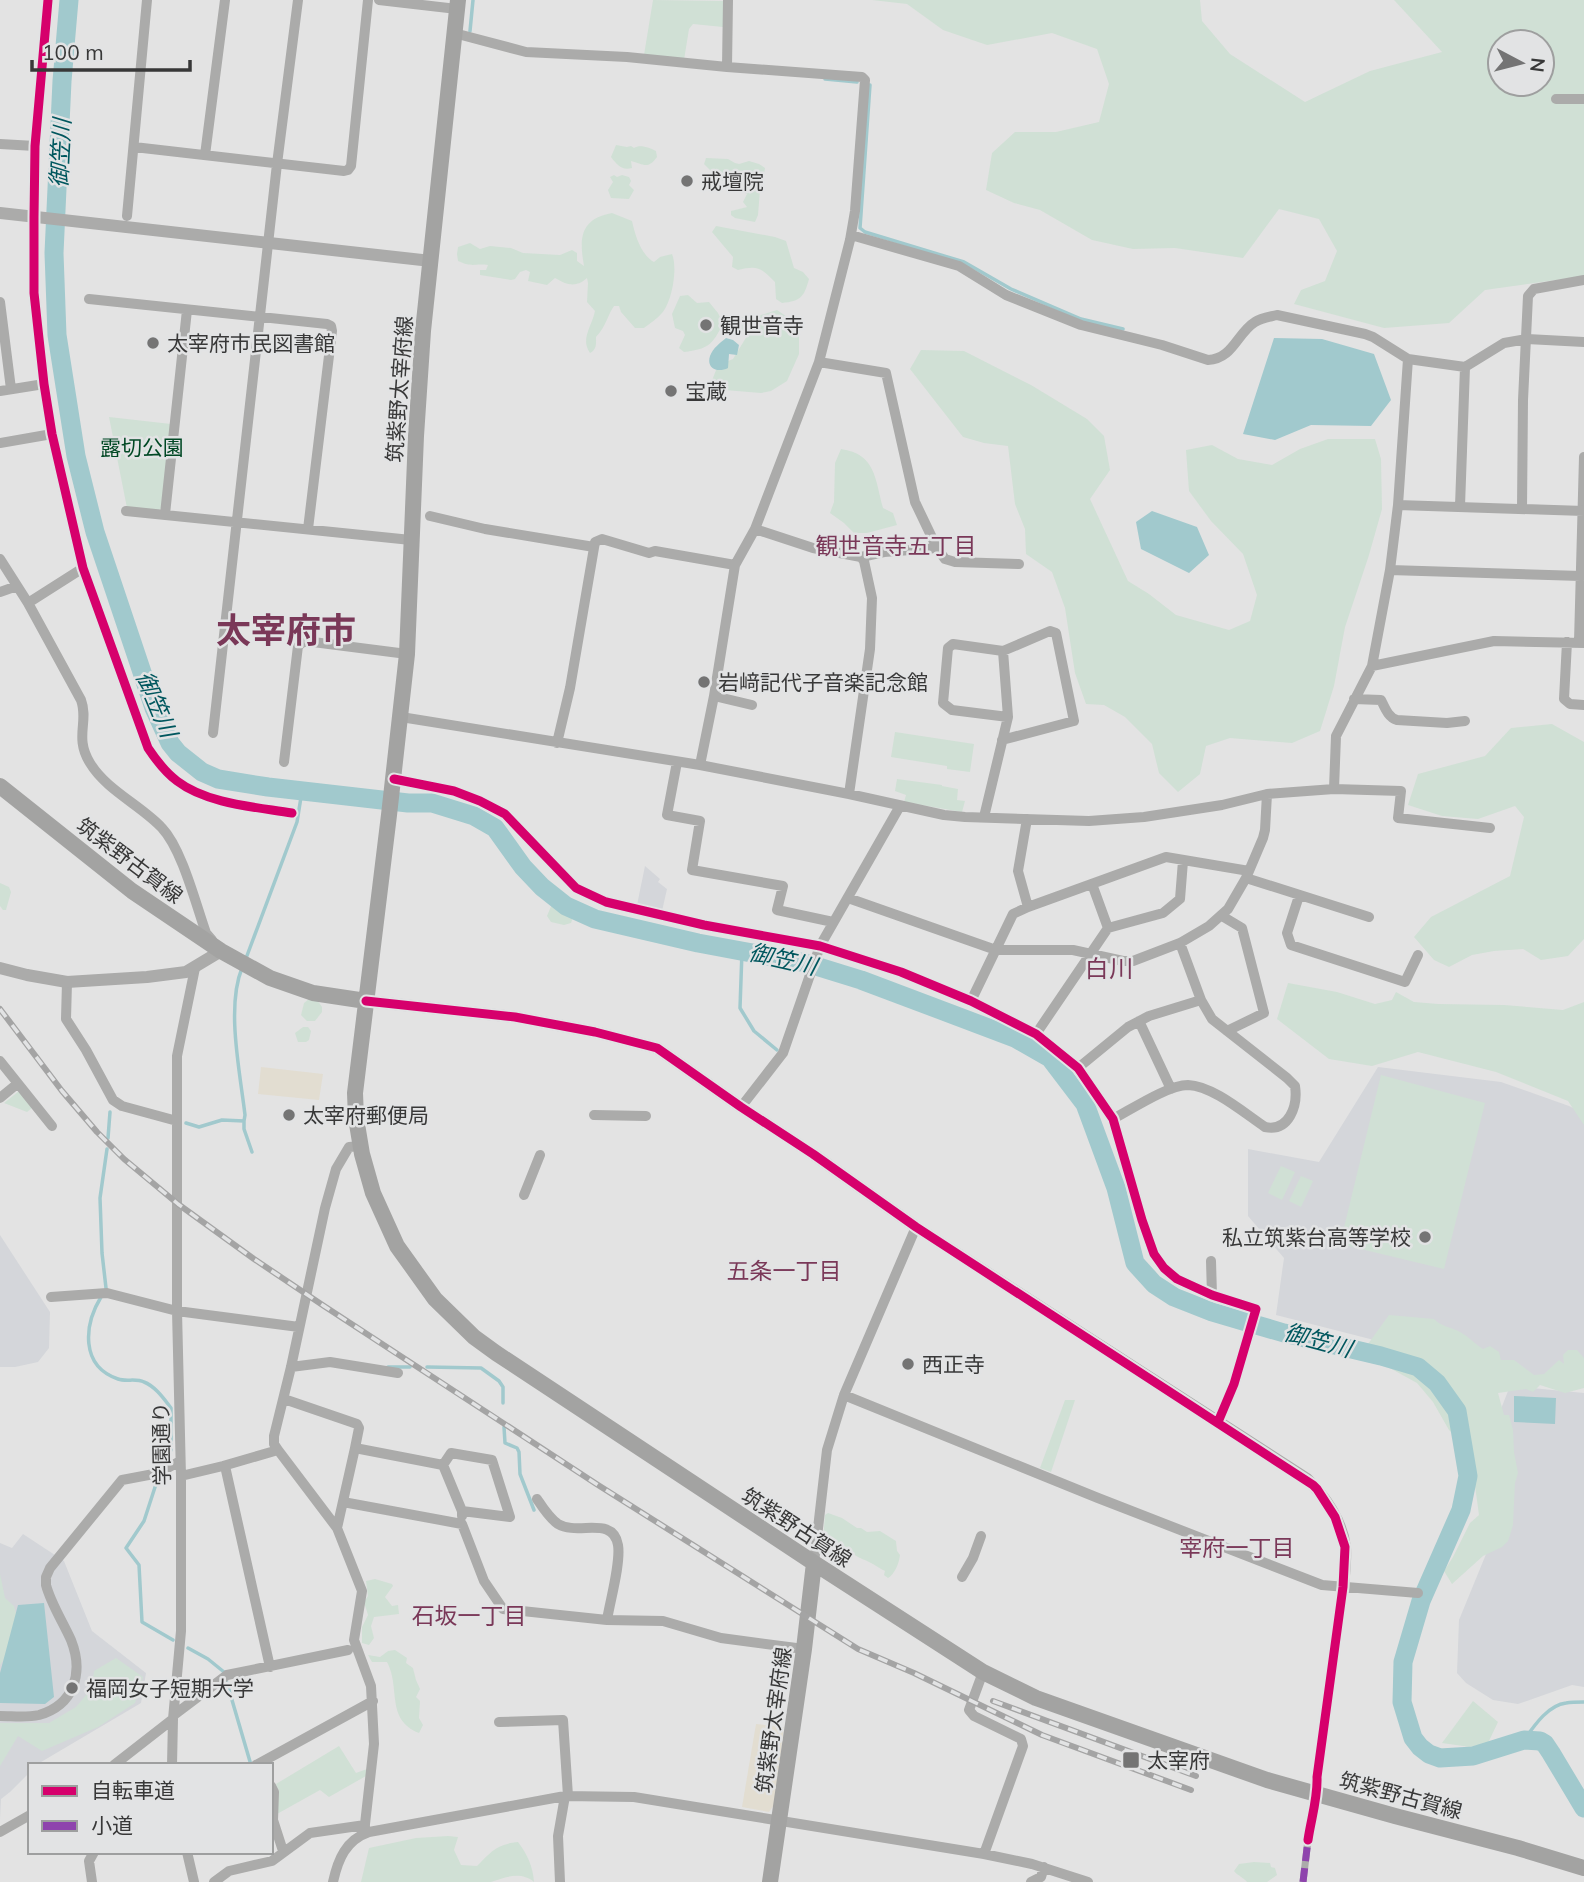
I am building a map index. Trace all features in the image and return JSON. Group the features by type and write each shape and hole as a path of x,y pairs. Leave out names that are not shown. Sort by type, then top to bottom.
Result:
{"main road":[{"name":"筑紫野太宰府線","path":"366,1001 390,816 407,654 416,423 423,331 457,4"},
{"name":"筑紫野古賀線","path":"0,786 132,891 222,951 270,978 313,993 366,1001 355,1093 361,1146 373,1193 397,1246 435,1299 474,1336 528,1375 983,1672 1037,1698 1267,1780 1584,1868"},
{"name":"筑紫野太宰府線","path":"770,1882 814,1563"}],"street":[{"path":"48,0 35,146 34,293 52,434 83,568 148,748 160,766 177,782 210,797 292,813"},
{"path":"127,216 147,0"},
{"path":"205,155 225,0"},
{"path":"213,733 259,316 298,0"},
{"path":"134,147 348,170 351,166 369,0"},
{"path":"379,0 457,4"},
{"path":"727,66 728,0"},
{"path":"454,33 526,52 627,57 862,77 865,80 851,235 819,362 755,529 735,565 700,765"},
{"path":"1556,99 1584,99"},
{"path":"0,144 35,146"},
{"path":"0,213 431,261"},
{"path":"851,235 958,266 1006,295 1081,325 1162,345 1208,360 1225,355 1253,323 1277,315 1365,334 1408,359 1465,367 1504,343 1527,339 1584,342"},
{"path":"1522,508 1522,400 1528,296 1534,289 1584,280"},
{"path":"89,299 259,316 327,324 331,327 308,529"},
{"path":"0,302 11,389"},
{"path":"164,514 187,310"},
{"path":"1334,789 1336,736 1372,666 1390,570 1398,505 1408,359"},
{"path":"819,362 886,373 915,502 945,559 955,562 1019,564"},
{"path":"1460,506 1465,367"},
{"path":"0,391 44,384"},
{"path":"0,443 52,434"},
{"path":"1372,666 1494,641 1582,643 1584,457"},
{"path":"1398,505 1583,511"},
{"path":"126,511 411,540"},
{"path":"430,516 485,529 594,547"},
{"path":"755,529 813,548 861,557 884,552 937,548"},
{"path":"557,743 570,688 595,542 602,539 649,553 655,551 735,565"},
{"path":"849,794 870,649 872,610 872,590 861,557"},
{"path":"0,559 28,603 83,706 82,743 90,763 100,776 170,837 206,933 222,951 195,968 177,974 67,982 0,968"},
{"path":"28,603 83,568"},
{"path":"1390,570 1581,576"},
{"path":"0,592 17,586"},
{"path":"1002,740 1074,721 1056,633 1050,631 1003,651 953,643 948,648 943,703 952,709 1008,717"},
{"path":"284,762 298,646 303,642 313,642 407,654"},
{"path":"1567,642 1564,699 1570,704 1584,705"},
{"path":"984,817 1008,717 1003,651"},
{"path":"714,696 752,705"},
{"path":"1354,699 1381,700 1388,714 1396,720 1447,723 1465,721"},
{"path":"401,717 700,765 943,815 1089,821 1144,817 1222,806 1267,794 1334,789 1401,791 1398,818 1490,828"},
{"path":"677,762 667,816 700,821 692,870 783,886 778,910 833,922"},
{"path":"393,780 454,791 505,814 576,888 606,902 819,948 901,972 971,1001 1036,1034 1078,1068 1113,1119 1142,1220 1154,1254 1164,1268 1177,1279 1212,1295 1256,1309 1234,1384 1218,1422"},
{"path":"848,898 996,950 1073,950 1133,961 1180,943 1222,916 1247,874 1265,831 1267,794"},
{"path":"741,1107 783,1053 819,948 900,806"},
{"path":"1027,819 1018,871 1028,906"},
{"path":"971,1001 1013,914 1028,906 1158,859 1166,858 1247,874 1299,896 1369,917"},
{"path":"1036,1034 1108,928 1163,913 1180,899 1183,861"},
{"path":"1092,884 1108,928"},
{"path":"1299,896 1287,933 1292,944 1405,982 1418,955"},
{"path":"1222,916 1242,928 1264,1013 1227,1031"},
{"path":"1113,1119 1171,1089 1191,1085 1217,1094 1265,1127 1281,1125 1290,1117 1296,1104 1295,1086 1212,1019 1201,1000 1180,943"},
{"name":"学園通り","path":"172,1763 181,1631 177,1056 195,968"},
{"path":"67,982 66,1019 113,1100 122,1106 177,1121"},
{"path":"1078,1068 1128,1027 1201,1000"},
{"path":"366,1001 515,1017 648,1044 667,1054 916,1227 1307,1479 1318,1489 1331,1510 1345,1547 1343,1587 1317,1777 1318,1793 1311,1815 1303,1882"},
{"path":"1139,1021 1171,1089"},
{"path":"0,1061 51,1126"},
{"path":"0,1098 18,1084"},
{"path":"594,1115 646,1116"},
{"path":"333,1882 344,1851 364,1829 374,1744 373,1701 369,1675 354,1640 362,1591 337,1528 278,1450 274,1444 274,1436 336,1169 349,1147 361,1146"},
{"path":"524,1195 540,1156"},
{"path":"814,1563 827,1450 844,1395 916,1227"},
{"path":"1210,1261 1212,1295"},
{"path":"51,1297 107,1293 177,1311 299,1327"},
{"path":"291,1367 330,1362 398,1373"},
{"path":"844,1395 1322,1585 1418,1593"},
{"path":"284,1399 357,1424 359,1428 337,1528"},
{"path":"355,1448 443,1465"},
{"path":"181,1476 278,1450"},
{"path":"443,1465 451,1453 492,1460 510,1517 462,1511"},
{"path":"0,1716 26,1717 48,1712 65,1699 75,1682 75,1653 46,1585 50,1567 122,1480 159,1473 180,1461"},
{"path":"443,1465 462,1511 462,1524 484,1581 503,1609 607,1620 663,1621 721,1637 804,1649"},
{"path":"225,1466 270,1667"},
{"path":"537,1499 559,1525 575,1530 602,1527 615,1537 618,1559 607,1620"},
{"path":"343,1502 462,1524"},
{"path":"962,1577 981,1536"},
{"path":"116,1763 227,1675 348,1650"},
{"path":"983,1672 969,1710 974,1716 1021,1739 1023,1746 984,1854"},
{"path":"260,1763 373,1701"},
{"path":"499,1721 563,1720 566,1796 558,1836 560,1882"},
{"path":"273,1790 273,1820 283,1851"},
{"path":"214,1882 229,1871 272,1861 310,1833 364,1829 566,1796 634,1797 779,1820 984,1854 1044,1867 1088,1882"},
{"path":"0,1832 28,1816"},
{"path":"92,1882 89,1861 93,1854"},
{"path":"187,1854 194,1882"},
{"path":"1031,1882 1041,1877 1044,1867"}],"shaded area":[{"path":"645,866 667,889 662,911 637,905"},
{"path":"261,1067 323,1074 319,1100 258,1094"},
{"name":"私立筑紫台高等学校","path":"1378,1067 1501,1082 1584,1113 1584,1385 1523,1378 1276,1315 1284,1258 1248,1216 1248,1149 1319,1162"},
{"path":"0,1235 50,1312 49,1348 38,1362 15,1367 0,1367"},
{"path":"1510,1386 1584,1393 1584,1687 1572,1685 1518,1704 1493,1700 1466,1683 1457,1673 1459,1620 1491,1542 1497,1419"},
{"name":"福岡女子短期大学","path":"23,1534 64,1561 92,1631 146,1673 141,1703 39,1763 28,1763 28,1774 1,1799 0,1819 0,1543 12,1548"},
{"path":"756,1724 784,1727 774,1805 769,1812 742,1807"}],"green space":[{"path":"653,0 724,1 723,27 693,24 689,29 684,60 644,55"},
{"path":"872,0 1200,0 1202,21 1230,54 1305,102 1370,71 1442,52 1394,0 1584,0 1584,276 1485,290 1449,323 1384,328 1294,304 1301,290 1325,281 1337,251 1319,219 1279,209 1243,258 1175,248 1133,249 1092,240 1040,210 1014,203 986,190 992,153 1015,132 1056,132 1099,122 1109,84 1097,49 1052,33 987,45 943,30 907,4"},
{"path":"616,145 648,148 656,151 657,157 648,165 631,161 632,168 623,168 611,157"},
{"path":"706,158 728,159 739,164 749,161 765,168 755,222 731,215 731,211 747,207 743,202 747,194 742,191 743,181 739,178 735,182 725,182 713,176 704,164"},
{"path":"610,177 629,177 629,185 634,190 629,199 611,198 608,190 613,182"},
{"path":"612,213 632,221 642,250 649,259 654,262 660,257 672,254 673,285 666,308 644,328 635,328 619,306 614,306 596,337 595,348 590,353 586,338 595,311 587,302 587,278 571,284 555,278 547,285 528,281 530,272 526,270 511,280 480,275 480,270 486,270 488,265 471,265 458,261 458,247 470,243 480,249 490,246 511,248 523,253 560,255 572,250 577,253 577,261 584,266 584,231 593,220"},
{"path":"716,226 786,241 794,268 809,279 803,294 794,301 782,303 776,299 775,282 762,271 755,268 738,270 732,267 733,257 712,232"},
{"path":"688,295 697,303 709,302 723,323 709,345 684,352 679,348 685,335 683,331 675,328 672,314 680,296"},
{"path":"777,310 799,325 799,354 787,381 771,391 761,393 713,389 711,383 718,365 733,359 747,336 733,322 734,318 758,316"},
{"path":"921,350 964,351 1031,385 1087,419 1104,436 1110,470 1090,499 1128,581 1176,615 1229,630 1250,621 1257,595 1243,554 1211,521 1189,491 1186,450 1212,445 1238,459 1272,465 1300,449 1328,439 1375,439 1381,459 1382,509 1345,627 1334,686 1320,731 1292,743 1230,738 1206,746 1200,774 1178,792 1159,773 1152,744 1125,717 1104,705 1086,704 1075,673 1065,608 1052,572 1026,554 1025,529 1015,504 1008,446 963,437 910,369"},
{"name":"露切公園","path":"109,417 171,424 163,507 157,511 127,508"},
{"path":"841,449 853,452 868,462 883,508 893,513 897,525 867,533 854,533 830,513 834,502 835,463"},
{"path":"1552,724 1584,742 1584,939 1568,956 1541,960 1523,949 1494,951 1472,955 1449,967 1434,960 1414,937 1431,917 1510,876 1524,817 1515,806 1478,819 1442,816 1408,805 1418,774 1485,756 1511,728"},
{"path":"895,732 974,744 970,772 891,757"},
{"path":"897,779 958,789 957,800 965,801 962,812 904,802 906,795 895,791"},
{"path":"0,883 9,887 11,892 6,910 0,906"},
{"path":"560,900 566,901 568,910 578,914 577,918 573,917 571,923 564,925 551,922 547,916 552,904"},
{"path":"1288,983 1337,992 1375,1004 1392,1000 1396,992 1414,1002 1438,1004 1504,1005 1563,1010 1584,1002 1584,1125 1568,1101 1496,1072 1418,1052 1372,1066 1329,1059 1277,1019"},
{"path":"316,998 322,1012 315,1021 307,1021 301,1015 304,1003"},
{"path":"308,1027 311,1031 309,1040 298,1042 295,1033"},
{"path":"1381,1075 1485,1103 1444,1269 1340,1244"},
{"path":"19,1091 32,1108 27,1112 4,1103"},
{"path":"1281,1166 1295,1172 1282,1200 1268,1193"},
{"path":"1301,1176 1313,1181 1301,1207 1289,1201"},
{"path":"1389,1315 1434,1319 1457,1330 1483,1349 1490,1346 1499,1352 1501,1360 1514,1360 1534,1375 1544,1374 1559,1360 1564,1364 1563,1355 1568,1350 1577,1350 1584,1358 1584,1388 1565,1393 1540,1385 1533,1392 1526,1389 1498,1393 1504,1415 1509,1415 1513,1430 1518,1473 1513,1525 1508,1541 1502,1547 1483,1556 1452,1584 1444,1571 1470,1523 1479,1515 1470,1449 1449,1430 1433,1402 1417,1383 1388,1367 1331,1353 1330,1348 1368,1344"},
{"path":"1065,1400 1075,1400 1051,1472 1040,1468"},
{"path":"828,1513 867,1532 880,1531 896,1541 900,1555 896,1568 888,1578 884,1575 885,1571 853,1554 849,1547 832,1546 823,1540 825,1515"},
{"path":"0,1574 5,1598 14,1606 18,1621 13,1646 0,1665"},
{"path":"375,1579 392,1584 385,1597 392,1606 398,1605 399,1614 374,1617 371,1626 374,1638 369,1645 362,1643 362,1627 368,1615 364,1602 368,1596 366,1581"},
{"path":"395,1650 407,1658 406,1663 413,1668 420,1689 416,1697 420,1701 419,1718 423,1725 419,1733 402,1720 387,1662 372,1662 368,1655 380,1657"},
{"path":"116,1658 143,1677 135,1703 98,1727 42,1751 18,1736 0,1766 0,1723 49,1723 76,1707 92,1688 94,1671"},
{"path":"1473,1701 1498,1722 1488,1743 1470,1747 1442,1743"},
{"path":"339,1746 356,1773 367,1769 366,1776 329,1797 320,1790 277,1814 279,1791 276,1784"},
{"path":"458,1837 454,1850 461,1865 477,1866 499,1847 518,1842 529,1860 534,1882 518,1876 491,1882 361,1882 369,1848 416,1838"},
{"path":"1270,1863 1277,1875 1267,1882 1247,1882 1234,1871 1239,1864"}],"water":[{"path":"726,338 739,345 737,355 729,354 728,368 714,369 710,364 710,356"},
{"path":"1274,338 1322,339 1374,354 1391,400 1371,426 1311,425 1275,440 1243,434"},
{"path":"1152,511 1197,527 1209,555 1189,573 1141,549 1136,522"},
{"path":"1514,1396 1556,1398 1555,1424 1514,1422"},
{"path":"44,1603 54,1697 45,1704 0,1703 0,1673 18,1605"}],"waterway":[{"name":"御笠川","path":"69,0 62,81 54,253 57,335 76,456 95,532 154,708 170,743 178,753 202,772 218,779 408,803 432,803 474,816 495,828 523,867 542,887 566,906 595,919 698,943 806,963 861,980 1015,1038 1050,1058 1085,1104 1116,1188 1135,1263 1154,1284 1174,1297 1212,1312 1418,1367 1437,1383 1457,1411 1468,1476 1461,1510 1421,1601 1403,1662 1402,1702 1413,1738 1429,1754 1440,1758 1473,1756 1524,1740 1540,1741 1551,1753 1584,1808"},
{"path":"470,31 473,0"},
{"path":"825,79 857,82"},
{"path":"870,85 860,228 865,232 964,262 1011,289 1081,319 1123,329"},
{"path":"245,961 297,822 302,791"},
{"path":"742,951 740,1008 754,1031 777,1050"},
{"path":"186,1123 199,1127 222,1120 244,1121 235,1020 237,984 242,968"},
{"path":"108,1138 110,1112"},
{"path":"244,1121 252,1152"},
{"path":"106,1288 100,1198 107,1149"},
{"path":"101,1297 91,1320 91,1355 106,1373 121,1380 138,1380 148,1384 171,1408 171,1450 165,1462"},
{"path":"388,1367 410,1367"},
{"path":"427,1367 481,1368 503,1387 503,1403"},
{"path":"504,1427 505,1443 517,1448 519,1452 520,1474 534,1510"},
{"path":"158,1478 144,1521 126,1548 139,1565 142,1622 173,1640"},
{"path":"188,1648 224,1672"},
{"path":"227,1683 250,1763"},
{"path":"1524,1740 1542,1717 1553,1708 1566,1703 1584,1702"}],"railway":[{"path":"0,1009 62,1091 124,1159 178,1204 324,1306 598,1485 858,1649 1042,1735 1191,1790"},
{"path":"993,1701 1196,1776"}],"marked path":[{"path":"1303,1882 1308,1840"}],"cycle path":[{"path":"48,0 35,146 34,293 52,434 83,568 148,748 161,766 177,781 203,795 217,800 292,813"},
{"path":"394,779 454,791 505,814 576,888 606,902 704,925 820,946 901,972 971,1001 1036,1034 1078,1068 1113,1119 1142,1220 1154,1254 1164,1268 1177,1279 1212,1295 1256,1309 1234,1384 1218,1422"},
{"path":"366,1001 515,1017 595,1032 657,1048 916,1227 1313,1485 1335,1517 1345,1547 1343,1587 1308,1840"}],"place":[{"name":"戒壇院","path":"687,181"},
{"name":"観世音寺","path":"706,325"},
{"name":"太宰府市民図書館","path":"153,343"},
{"name":"宝蔵","path":"671,391"},
{"name":"岩﨑記代子音楽記念館","path":"704,682"},
{"name":"太宰府郵便局","path":"289,1115"},
{"name":"私立筑紫台高等学校","path":"1425,1237"},
{"name":"西正寺","path":"908,1364"},
{"name":"福岡女子短期大学","path":"72,1688"},
{"name":"太宰府","path":"1131,1760"}],"district":[{"name":"観世音寺五丁目","path":"896,545"},
{"name":"太宰府市","path":"286,630"},
{"name":"白川","path":"1109,968"},
{"name":"五条一丁目","path":"784,1270"},
{"name":"宰府一丁目","path":"1237,1547"},
{"name":"石坂一丁目","path":"469,1615"}]}
